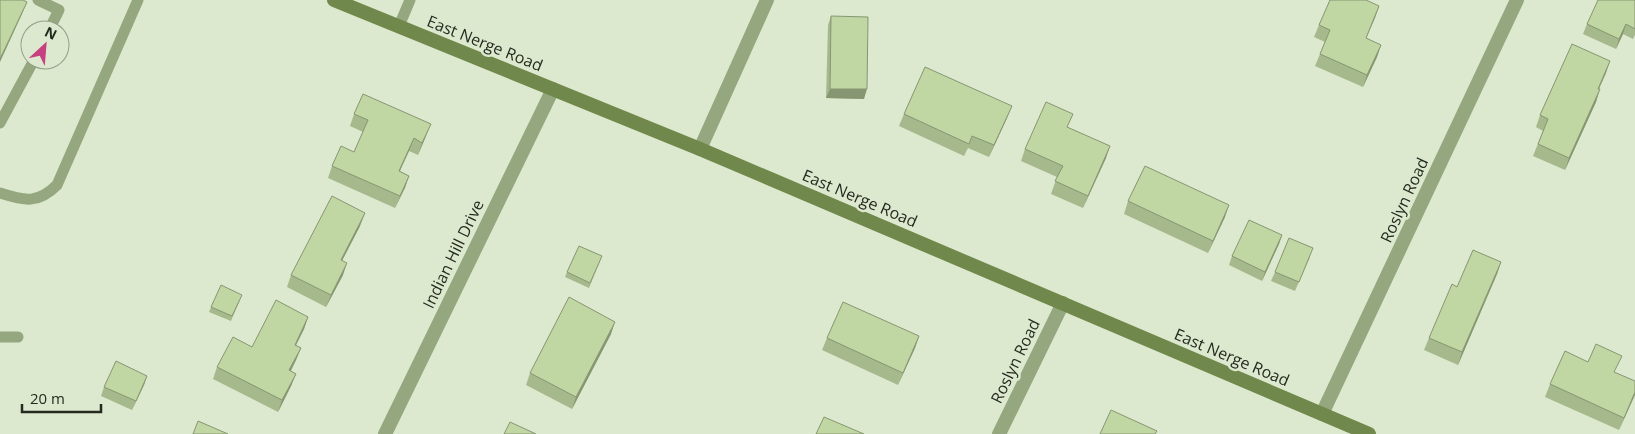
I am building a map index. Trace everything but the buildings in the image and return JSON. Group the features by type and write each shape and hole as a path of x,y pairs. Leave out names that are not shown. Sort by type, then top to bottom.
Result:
{"main road":[{"name":"East Nerge Road","path":"334,0 700,149 1369,434"}],"street":[{"path":"700,149 767,0"},
{"name":"Roslyn Road","path":"1322,414 1517,0"},
{"name":"Indian Hill Drive","path":"386,434 552,89"},
{"name":"Roslyn Road","path":"999,434 1063,303"}],"lane":[{"path":"38,0 62,5 54,20"},
{"path":"0,193 30,200 46,196 57,186 138,0"},
{"path":"399,26 410,0"},
{"path":"0,123 29,70"},
{"path":"0,337 18,337"}]}
